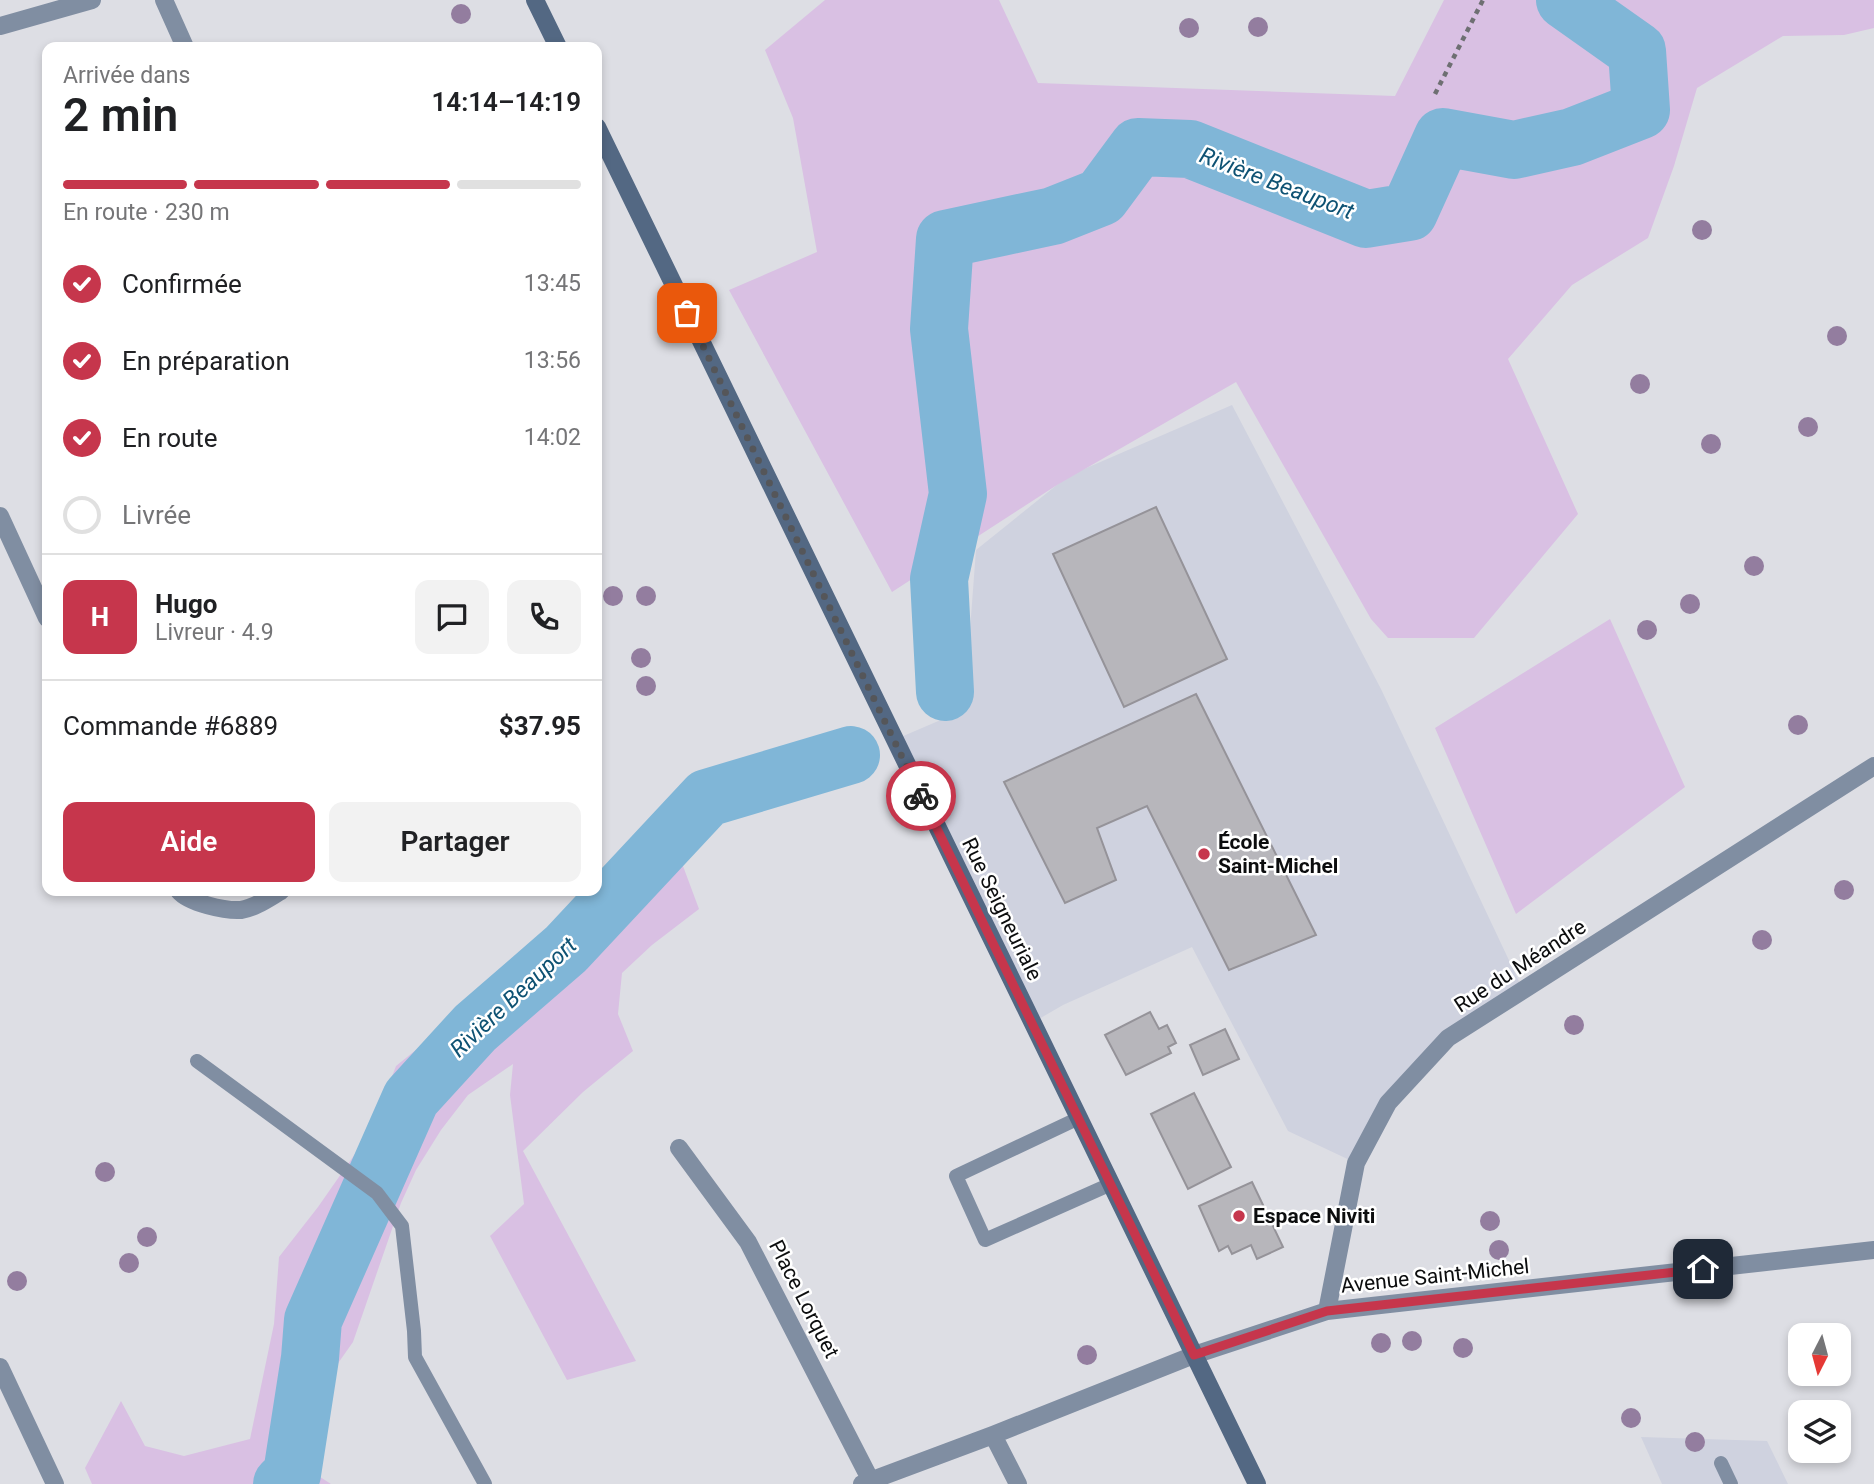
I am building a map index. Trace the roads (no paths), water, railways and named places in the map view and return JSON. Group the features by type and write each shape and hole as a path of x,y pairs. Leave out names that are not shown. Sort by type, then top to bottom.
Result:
{"street":[{"path":"0,26 92,0"},
{"path":"164,0 183,42"},
{"path":"535,0 556,42"},
{"name":"Rue Seigneuriale","path":"602,137 1257,1484"},
{"path":"0,516 42,607"},
{"name":"Rue du Méandre","path":"1327,1311 1356,1163 1388,1103 1448,1038 1874,766"},
{"path":"183,896 209,906 241,910 273,896"},
{"name":"Place Lorquet","path":"679,1148 748,1242 866,1482"},
{"name":"Avenue Saint-Michel","path":"866,1482 1194,1355 1327,1311 1874,1250"},
{"path":"0,1367 55,1484"},
{"path":"993,1435 1018,1484"}],"lane":[{"path":"197,1061 377,1193 402,1226 415,1357 485,1484"},
{"path":"1079,1118 957,1176 985,1240 1111,1184"},
{"path":"1721,1463 1731,1484"}],"waterway":[{"name":"Rivière Beauport","path":"945,692 939,579 958,494 939,329 945,239 1053,216 1101,197 1138,147 1190,149 1366,219 1409,212 1443,137 1514,150 1572,137 1641,110 1637,51 1565,0"},
{"name":"Rivière Beauport","path":"282,1484 292,1474 310,1358 313,1320 411,1098 475,1028 566,949 707,798 851,755"}],"place":[{"name":"École Saint-Michel","path":"1204,854"},
{"name":"Espace Niviti","path":"1239,1216"}]}
